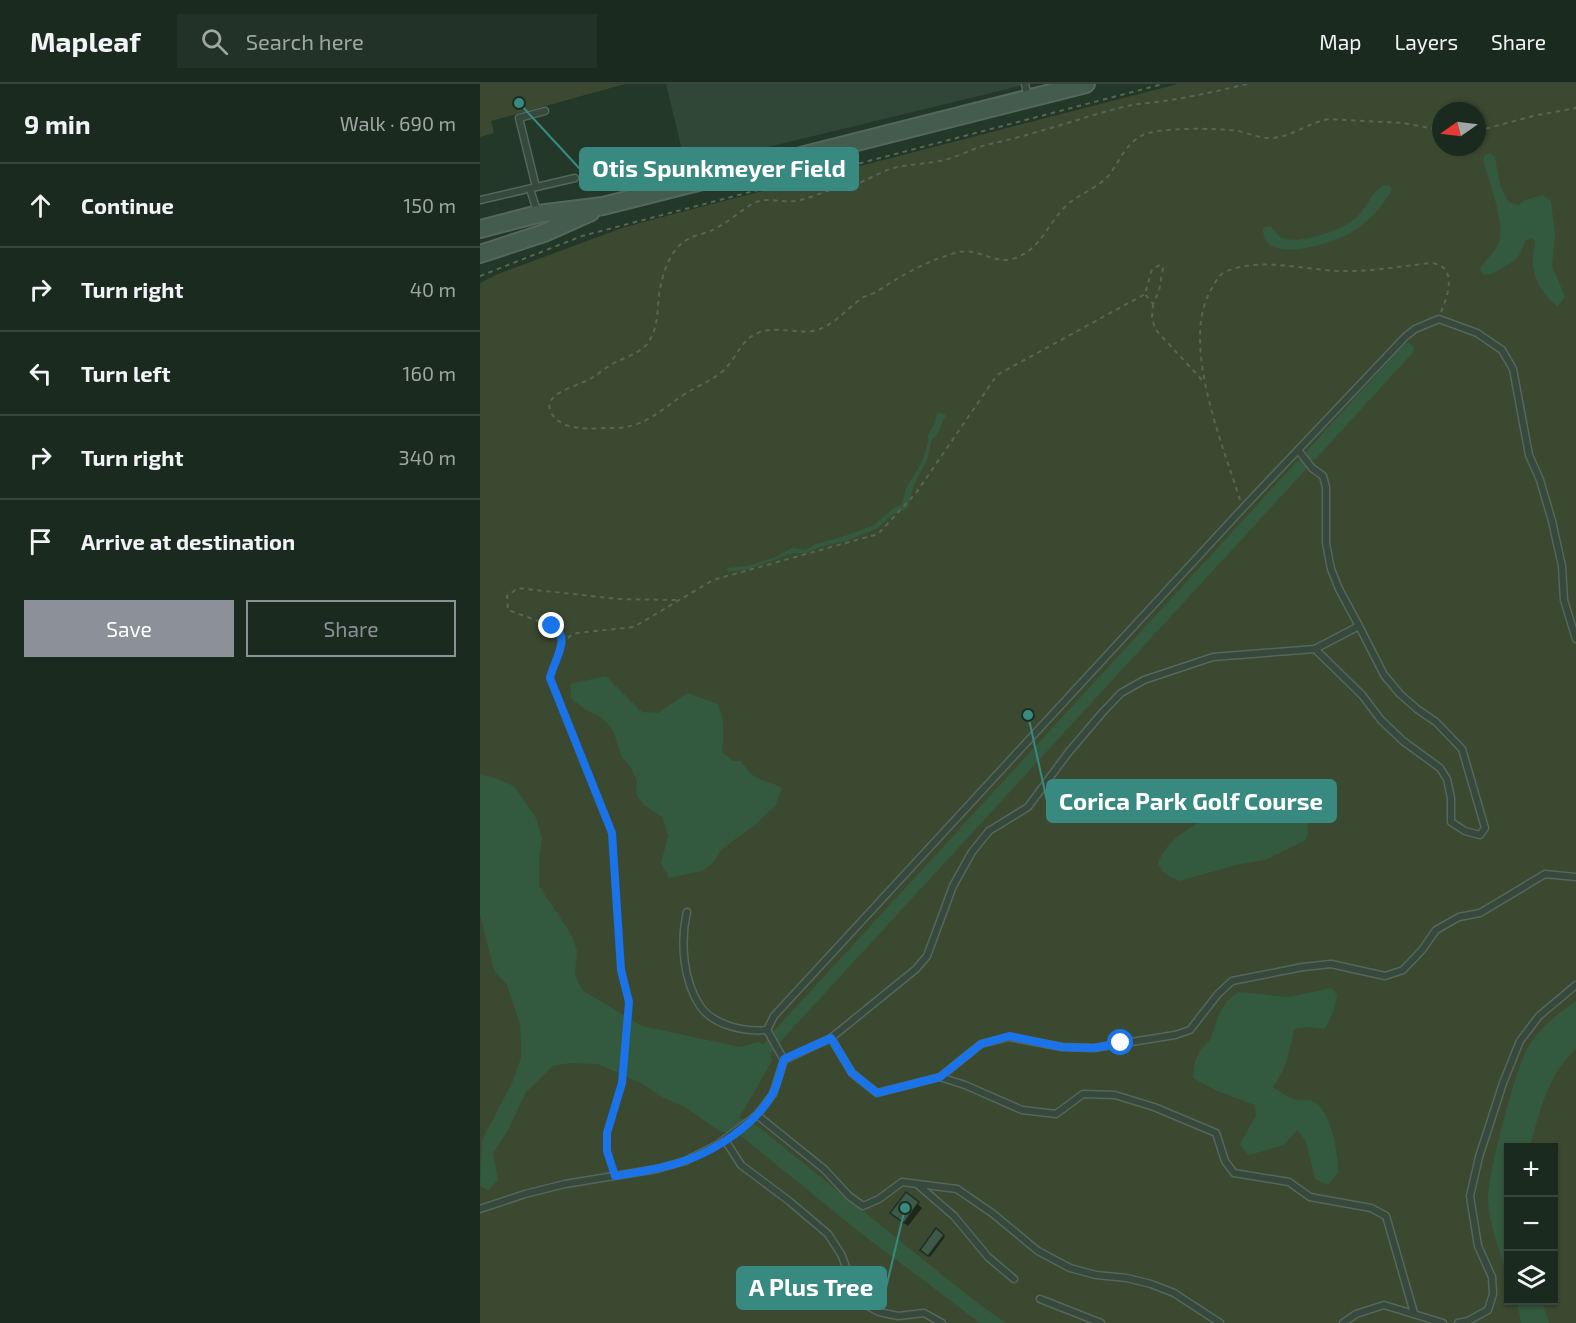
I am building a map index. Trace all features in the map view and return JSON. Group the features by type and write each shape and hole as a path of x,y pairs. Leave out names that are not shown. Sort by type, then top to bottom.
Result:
{"main road":[{"path":"480,229 538,214 603,206 1027,91 1086,84"},
{"path":"480,254 544,233 603,206"}],"lane":[{"path":"538,214 519,118 544,111"},
{"path":"480,200 575,178"},
{"path":"767,1030 774,1016 1243,508 1415,329 1439,319 1477,333 1502,350 1513,369 1529,455 1540,480 1552,521 1562,566 1564,600 1576,639"},
{"path":"1298,450 1312,468 1323,476 1326,487 1326,543 1331,568 1339,588 1384,675 1400,694 1436,722 1462,749 1485,828 1480,835 1465,831 1451,822 1449,788 1447,779 1440,768 1403,741 1381,720 1362,695 1315,649"},
{"path":"784,1059 831,1038 916,969 927,956 953,886 972,852 989,831 1028,807 1075,745 1121,693 1144,680 1213,657 1315,649 1359,626"},
{"path":"831,1038 852,1073 877,1093 940,1077 981,1044 1009,1036 1062,1047 1094,1048 1175,1035 1190,1030 1218,994 1232,981 1331,964 1385,975 1403,970 1422,950 1436,930 1459,917 1480,913 1545,874 1576,877"},
{"path":"687,912 683,929 683,954 689,979 701,1007 720,1023 736,1028 767,1030"},
{"path":"1458,1323 1468,1321 1488,1310 1493,1294 1492,1277 1478,1246 1470,1196 1479,1157 1503,1083 1520,1041 1539,1016 1576,985"},
{"path":"480,1209 555,1186 657,1169 685,1161 725,1140 757,1115 773,1094 784,1059 767,1030"},
{"path":"940,1077 965,1085 1022,1110 1056,1114 1083,1094 1115,1095 1154,1107 1216,1134 1225,1161 1234,1173 1288,1182 1310,1197 1371,1208 1386,1216 1414,1313"},
{"path":"757,1115 824,1169 849,1196 863,1206 879,1199 902,1182 957,1189 992,1213 1038,1251 1070,1268 1096,1275 1127,1278 1151,1284 1182,1298 1220,1323"},
{"path":"725,1140 741,1165 828,1234 841,1254 855,1290 864,1304 879,1312 898,1316 924,1313 942,1323"},
{"path":"917,1184 954,1216 988,1257 1014,1279"},
{"path":"1040,1299 1101,1323"},
{"path":"1343,1323 1356,1314 1384,1305 1443,1323"}],"path":[{"path":"480,276 582,236 1163,84"},
{"path":"1247,84 1171,100 1115,108 1029,136 993,143 944,160 891,168 857,184 791,202 767,200 756,202 731,220 682,243 664,272 655,332 642,350 611,365 592,378 560,392 551,399 551,414 557,420 574,428 620,428 643,423 687,393 712,380 723,371 752,336 762,331 775,329 811,332 822,328 834,322 862,298 916,267 959,251 972,251 997,260 1006,261 1018,258 1040,241 1063,208 1107,178 1122,152 1142,135 1155,132 1220,129 1275,138 1317,121 1329,119 1403,123 1432,128"},
{"path":"1486,129 1576,108"},
{"path":"1243,508 1204,383 1201,325 1207,295 1220,275 1235,268 1264,265 1351,271 1439,264 1449,275 1449,284 1439,319"},
{"path":"562,645 577,633 634,627 713,580 878,534 916,493 997,375 1145,294 1152,269 1160,265 1164,268 1159,291 1153,304 1152,317 1155,329 1204,383"},
{"path":"1145,294 1153,304"},
{"path":"615,1176 607,1151 607,1133 622,1083 629,1002 621,970 612,833 550,678 562,645 562,638 557,628 508,610 507,596 518,588 617,599 678,600"}],"shaded area":[{"path":"480,84 625,84 491,121 494,133 480,137"},
{"path":"666,84 1028,84 686,167"},
{"path":"1178,84 1576,84 1576,1323 480,1323 480,283 498,274 622,228"},
{"path":"1490,153 1495,157 1501,187 1510,203 1518,205 1525,200 1543,195 1551,201 1555,234 1552,266 1565,296 1558,307 1547,297 1536,278 1533,263 1535,241 1532,238 1526,240 1518,257 1508,265 1487,275 1484,275 1480,269 1497,246 1500,234 1496,201 1483,160"},
{"path":"1383,185 1390,186 1392,190 1379,209 1363,225 1341,238 1299,249 1273,246 1265,240 1263,228 1270,226 1279,236 1296,240 1342,227 1357,217"},
{"path":"937,412 946,415 937,435 932,439 927,460 913,487 908,508 892,515 878,528 846,541 823,546 806,553 793,553 749,569 728,572 727,568 748,566 775,557 792,548 805,550 816,544 874,525 892,509 902,505 906,488 922,462 929,439 927,437 935,423"},
{"path":"606,676 642,712 658,713 687,693 718,704 723,728 722,752 733,761 741,761 755,777 782,788 775,806 756,824 722,849 713,863 702,871 669,878 661,863 668,836 662,817 644,805 636,794 637,781 621,755 613,730 602,718 586,710 571,698 570,684"},
{"path":"480,775 514,786 536,818 542,839 539,886 571,934 577,951 575,975 582,990 642,1026 740,1047 758,1042 769,1047 772,1061 739,1118 756,1125 976,1302 1006,1323 980,1323 863,1235 741,1136 719,1131 685,1107 664,1098 641,1083 598,1064 570,1063 553,1066 526,1092 508,1130 493,1153 498,1180 488,1190 480,1186 482,1140 512,1083 521,1058 521,1039 520,1024 507,985 494,970 480,915"},
{"path":"1238,806 1295,814 1302,818 1308,826 1306,840 1265,860 1240,864 1179,881 1165,874 1158,864 1163,853 1180,834 1215,815"},
{"path":"1331,988 1337,995 1334,1010 1325,1029 1309,1027 1294,1029 1287,1060 1273,1087 1291,1098 1316,1103 1326,1115 1333,1135 1338,1165 1338,1173 1328,1185 1315,1179 1306,1141 1297,1130 1284,1145 1249,1155 1239,1145 1256,1116 1255,1105 1217,1091 1193,1078 1195,1061 1201,1049 1210,1040 1219,1014 1227,1001 1238,992 1289,997"},
{"path":"1576,1001 1576,1049 1558,1070 1552,1082 1541,1108 1531,1143 1504,1143 1504,1264 1493,1230 1488,1201 1497,1146 1523,1056 1539,1032"},
{"path":"1518,1305 1543,1305 1549,1323 1521,1323"}],"building":[{"path":"906,1192 919,1202 904,1223 890,1213"},
{"path":"936,1228 944,1235 928,1256 920,1250"}],"waterway":[{"path":"1312,454 1408,349"},
{"path":"769,1047 1300,467"}],"place":[{"name":"Otis Spunkmeyer Field","path":"519,103"},
{"name":"Corica Park Golf Course","path":"1028,715"},
{"name":"A Plus Tree","path":"905,1208"}],"route":[{"path":"552,626 560,633 562,645 550,673 552,685 612,833 621,970 629,1002 622,1083 607,1133 607,1151 615,1176 657,1169 685,1161 725,1140 757,1115 773,1094 784,1059 831,1038 852,1073 877,1093 940,1077 981,1044 1009,1036 1037,1044 1062,1047 1094,1048 1121,1043"}]}
